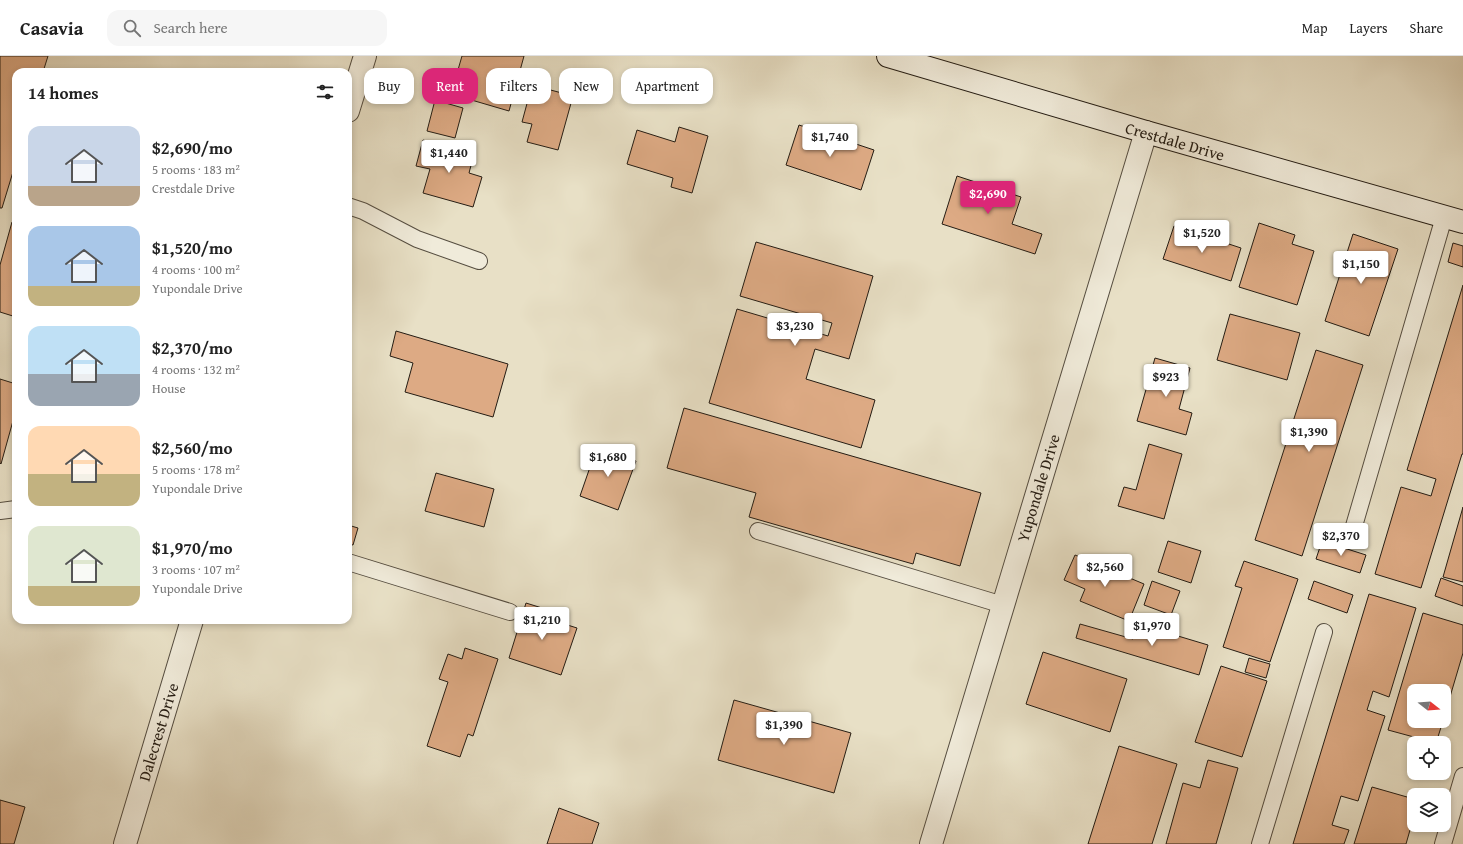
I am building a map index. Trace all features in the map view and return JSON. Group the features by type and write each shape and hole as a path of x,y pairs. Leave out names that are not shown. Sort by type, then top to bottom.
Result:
{"street":[{"path":"352,98 365,56"},
{"name":"Crestdale Drive","path":"888,56 1454,220"},
{"name":"Yupondale Drive","path":"931,844 1146,132"},
{"name":"Dalecrest Drive","path":"125,844 191,624"}],"lane":[{"path":"352,207 363,211 417,239 479,261"},
{"path":"1354,526 1454,220"},
{"path":"0,511 12,510"},
{"path":"758,531 1003,605"},
{"path":"352,563 510,612"},
{"path":"1260,844 1324,632"},
{"path":"1443,844 1463,776"}],"building":[{"path":"0,56 48,56 44,68 12,68 12,175 2,208 0,208"},
{"path":"462,56 524,56 521,68 486,68 486,104 511,104 509,111 478,102 478,68 459,68"},
{"path":"551,90 559,92 559,104 571,104 558,150 527,142 532,124 522,122 527,104 551,104"},
{"path":"434,104 449,104 463,108 455,138 427,131"},
{"path":"799,125 874,150 861,190 786,165"},
{"path":"679,127 708,136 692,193 671,187 673,178 627,164 637,130 675,142"},
{"path":"423,140 474,154 469,173 482,177 473,207 423,193 430,169 416,166"},
{"path":"957,176 1021,197 1012,224 1042,234 1035,254 942,224"},
{"path":"12,222 12,316 0,312 0,265"},
{"path":"1259,223 1295,235 1292,244 1314,251 1297,305 1239,287"},
{"path":"1174,226 1241,248 1231,281 1163,259"},
{"path":"1353,234 1398,249 1369,336 1325,321"},
{"path":"756,242 873,276 849,359 815,349 806,379 875,400 861,448 709,403 737,309 828,336 832,323 740,296"},
{"path":"1453,243 1463,246 1463,267 1448,262"},
{"path":"1463,285 1463,454 1421,588 1375,574 1401,487 1431,496 1436,479 1407,470"},
{"path":"1230,314 1300,333 1287,380 1217,360"},
{"path":"396,331 508,364 493,417 405,392 413,363 390,356"},
{"path":"1316,350 1363,365 1302,556 1255,540"},
{"path":"1155,358 1190,368 1179,409 1192,413 1186,435 1137,421"},
{"path":"0,379 12,383 12,424 1,464"},
{"path":"684,408 981,493 960,566 916,553 913,564 749,517 756,493 667,468"},
{"path":"1149,444 1182,454 1164,519 1118,506 1124,487 1136,490"},
{"path":"597,447 636,461 618,510 580,496"},
{"path":"436,473 494,489 484,527 425,511"},
{"path":"1463,507 1463,582 1443,577"},
{"path":"352,526 358,528 352,545"},
{"path":"1168,541 1201,551 1191,583 1158,572"},
{"path":"1322,541 1366,555 1360,573 1316,559"},
{"path":"1075,555 1144,584 1129,621 1080,601 1085,589 1064,580"},
{"path":"1244,561 1298,579 1270,662 1223,647 1242,588 1235,586"},
{"path":"1441,578 1463,586 1463,606 1435,596"},
{"path":"1152,581 1180,591 1171,615 1144,605"},
{"path":"1314,581 1353,595 1347,613 1308,599"},
{"path":"1369,594 1416,608 1389,697 1373,691 1367,710 1385,716 1358,801 1341,796 1332,825 1349,830 1344,844 1293,844"},
{"path":"526,603 542,608 539,616 577,628 561,675 509,658"},
{"path":"1423,613 1463,625 1463,653 1451,693 1451,684 1407,684 1407,728 1441,728 1438,736 1410,736 1388,730"},
{"path":"1080,624 1133,639 1138,624 1208,645 1199,675 1076,638"},
{"path":"465,648 498,659 473,736 468,734 460,757 427,746 448,682 439,679 448,654 462,659"},
{"path":"1043,652 1127,679 1110,732 1026,704"},
{"path":"1249,658 1270,664 1266,678 1245,672"},
{"path":"1221,666 1267,681 1242,757 1195,742"},
{"path":"734,700 851,733 834,793 718,760"},
{"path":"1119,746 1177,764 1152,844 1088,844"},
{"path":"1208,760 1238,768 1216,844 1166,844 1183,783 1200,788"},
{"path":"1372,787 1407,797 1407,832 1409,832 1406,844 1354,844"},
{"path":"0,800 25,807 14,844 0,844"},
{"path":"559,808 599,823 592,844 547,844"}]}
